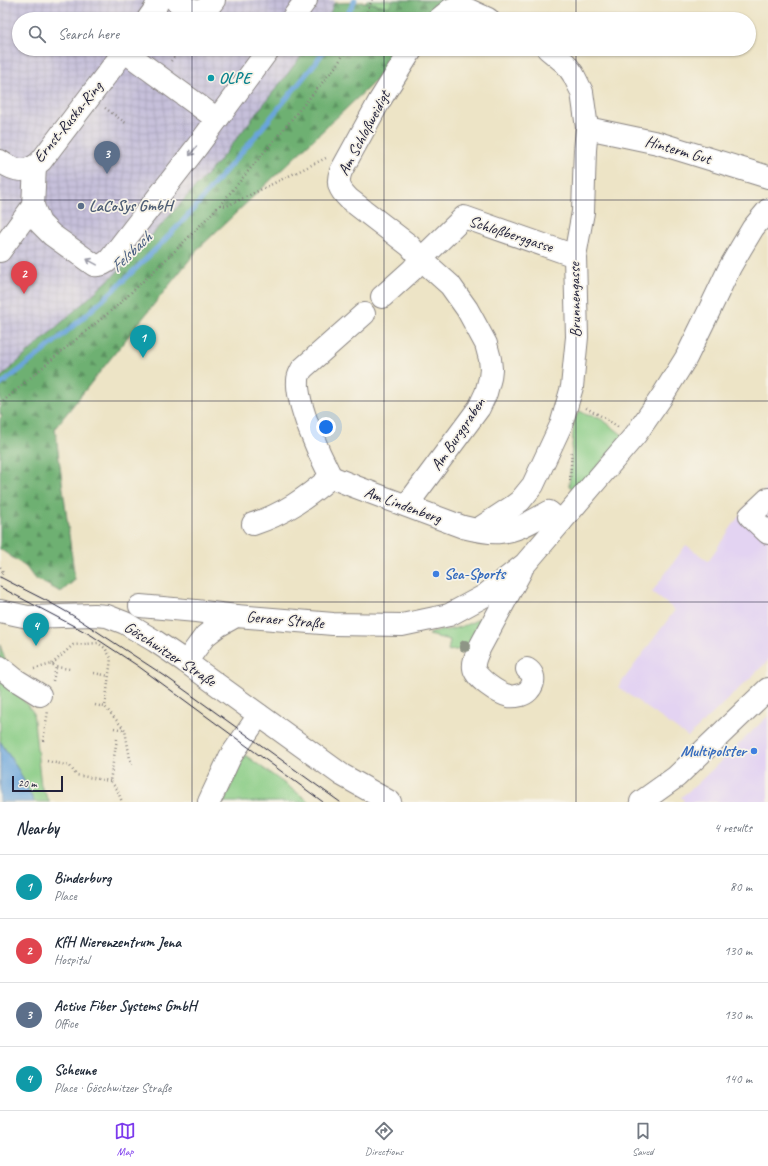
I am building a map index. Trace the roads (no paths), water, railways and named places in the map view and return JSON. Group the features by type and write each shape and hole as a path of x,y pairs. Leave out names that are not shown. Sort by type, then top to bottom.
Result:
{"street":[{"path":"153,12 158,0"},
{"path":"175,0 193,11 199,12 204,11 209,7 214,0"},
{"path":"297,12 306,0"},
{"path":"448,12 460,6 473,12"},
{"name":"Ernst-Ruska-Ring","path":"0,162 11,168 19,170 25,170 35,166 45,156 120,56"},
{"path":"133,56 217,119"},
{"path":"35,166 33,206 40,223 49,232 94,264 100,265 107,262 265,56"},
{"name":"Am Schloßweidigt","path":"408,56 380,100 341,171 338,181 341,189 349,199 404,241 421,259"},
{"name":"Brunnengasse","path":"477,530 512,507 533,485 540,473 561,425 572,387 577,337 574,256 583,212 587,128 582,92 566,64 556,56"},
{"name":"Hinterm Gut","path":"587,128 658,144 768,177"},
{"path":"0,250 33,206"},
{"path":"527,669 533,674 534,678 531,685 522,695 514,696 504,694 488,684 476,674 474,668 475,660 480,648 525,564 636,434 661,398 686,358 730,267 753,228 768,210"},
{"name":"Schloßberggasse","path":"382,297 412,270 421,259 464,217 574,256"},
{"name":"Am Burggraben","path":"407,506 479,408 486,393 491,369 486,344 467,309 450,285 421,259"},
{"path":"252,524 265,520 292,507 313,493 331,477 322,460 304,412 298,389 298,378 302,369 364,314"},
{"name":"Am Lindenberg","path":"331,477 463,527 477,530 500,532 509,531 549,512 561,522"},
{"path":"768,499 750,516 768,533"},
{"name":"Geraer Straße","path":"140,606 334,624 402,626 449,615 484,596 525,564"},
{"name":"Göschwitzer Straße","path":"0,611 28,617 56,617 72,615 107,616 125,623 186,662 342,775 390,802"},
{"name":"Geraer Straße","path":"186,662 205,636 218,626 236,616"},
{"path":"0,666 16,680 40,695"},
{"path":"641,802 676,777 768,689"},
{"path":"210,802 230,757 260,715"}],"water":[{"path":"0,741 19,771 34,802 0,802"}],"waterway":[{"name":"Felsbach","path":"349,12 355,0"},
{"name":"Felsbach","path":"0,385 24,367 93,309 158,247 193,209 267,122 320,56"}],"tram line":[{"path":"0,577 72,615 165,676 340,802"},
{"path":"0,587 91,635 138,666 323,802"}],"place":[{"name":"OLPE","path":"211,78"},
{"name":"Active Fiber Systems GmbH","path":"107,174"},
{"name":"LaCoSys GmbH","path":"81,206"},
{"name":"KfH Nierenzentrum Jena","path":"24,294"},
{"name":"Binderburg","path":"143,358"},
{"name":"Sea-Sports","path":"436,574"},
{"name":"Scheune","path":"36,646"},
{"name":"Multipolster","path":"754,751"}]}
